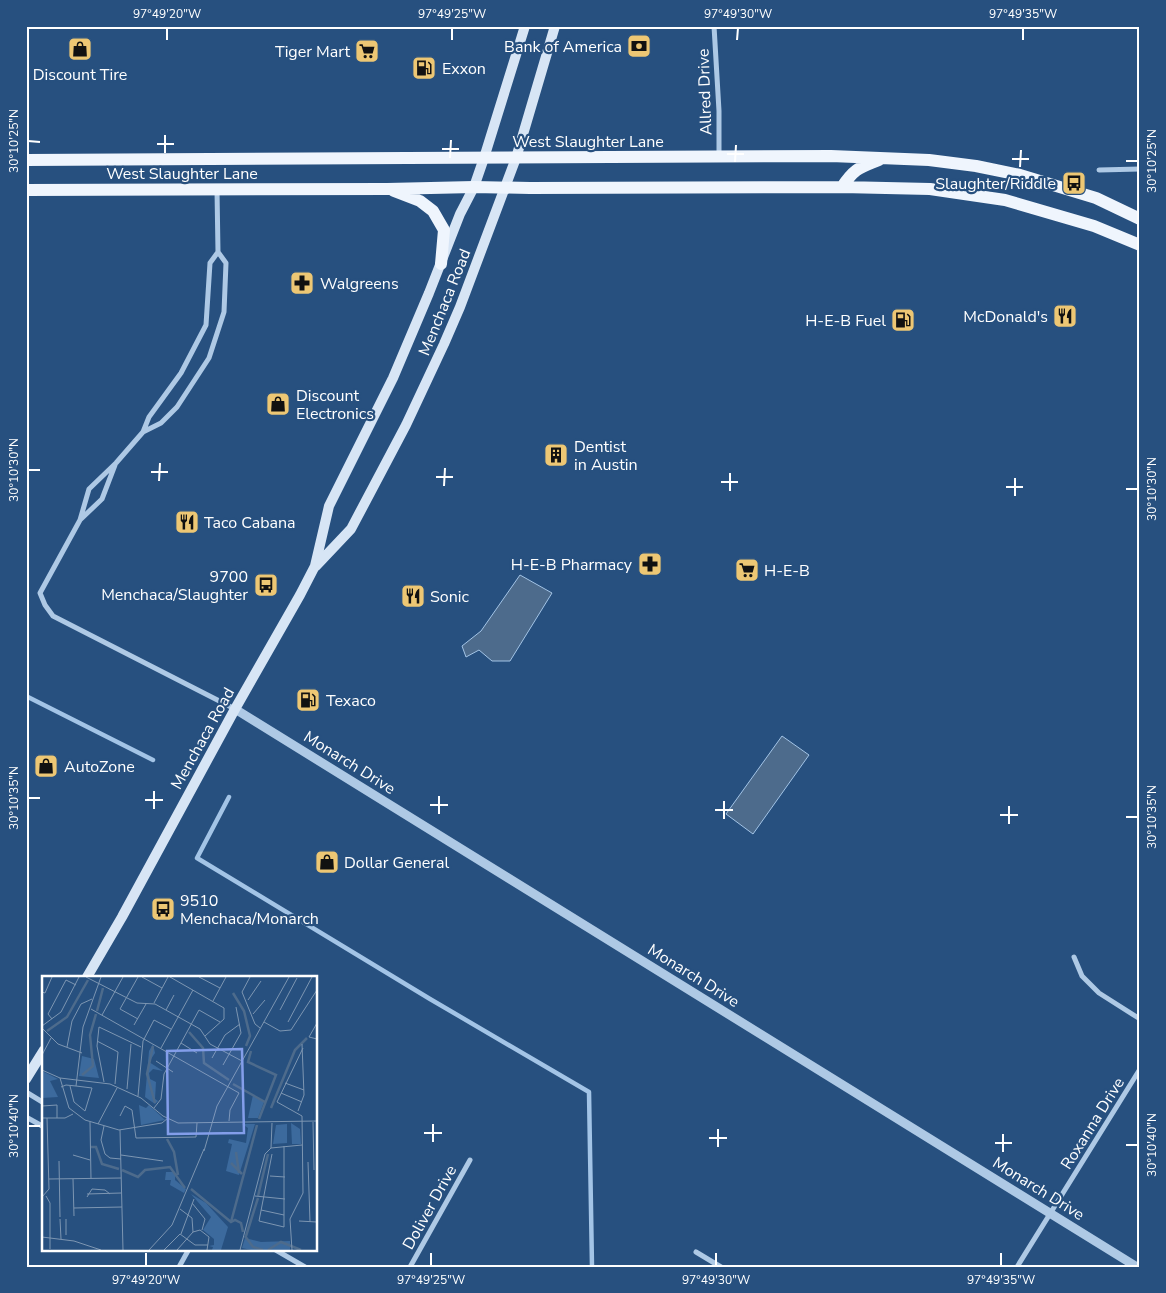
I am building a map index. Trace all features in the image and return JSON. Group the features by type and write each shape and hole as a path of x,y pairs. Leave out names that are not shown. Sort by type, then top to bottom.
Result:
{"main road":[{"name":"Menchaca Road","path":"88,976 315,566 329,506 396,370 420,316 460,214 474,187 525,26"},
{"name":"Menchaca Road","path":"315,566 351,529 406,425 444,344 460,307 516,158 555,26"},
{"name":"West Slaughter Lane","path":"26,160 719,156 831,156 929,160 976,166 1020,175 1096,198 1140,219"},
{"path":"842,187 851,174 861,167 886,158"},
{"name":"West Slaughter Lane","path":"26,190 474,187 842,187 930,189 1005,200 1094,226 1140,246"},
{"path":"387,188 420,201 433,211 444,230 440,264"},
{"path":"26,1079 42,1053"}],"street":[{"name":"Allred Drive","path":"714,26 719,111 719,156"},
{"path":"1099,170 1140,169"},
{"path":"143,432 161,423 177,408 208,358 224,312 226,264 218,252 217,189"},
{"path":"218,252 210,263 206,324 181,373 149,417 143,432 116,463 89,489 80,520 40,593 45,605 53,616 235,709"},
{"path":"80,520 102,499 116,463"},
{"name":"Monarch Drive","path":"235,709 1137,1267"},
{"path":"1074,957 1082,976 1098,992 1140,1019"},
{"name":"Roxanna Drive","path":"1017,1267 1140,1069"},
{"path":"26,1092 42,1102"},
{"path":"26,1117 42,1126"},
{"name":"Doliver Drive","path":"410,1267 470,1160"},
{"path":"179,1267 188,1250"},
{"path":"276,1250 305,1267"},
{"path":"696,1252 721,1267"}],"water":[{"path":"520,575 552,593 510,661 492,661 479,650 466,657 462,646 481,631"},
{"path":"782,736 809,755 753,834 726,814"}],"waterway":[{"path":"26,696 153,760"},
{"path":"229,797 197,858 430,999 589,1092 592,1267"}],"place":[{"name":"Bank of America","path":"639,46"},
{"name":"Discount Tire","path":"80,49"},
{"name":"Tiger Mart","path":"367,51"},
{"name":"Exxon","path":"424,68"},
{"name":"Slaughter/Riddle","path":"1074,183"},
{"name":"Walgreens","path":"302,283"},
{"name":"McDonald's","path":"1065,316"},
{"name":"H-E-B Fuel","path":"903,320"},
{"name":"Discount Electronics","path":"278,404"},
{"name":"Dentist in Austin","path":"556,455"},
{"name":"Taco Cabana","path":"187,522"},
{"name":"H-E-B Pharmacy","path":"650,564"},
{"name":"H-E-B","path":"747,570"},
{"name":"9700 Menchaca/Slaughter","path":"266,585"},
{"name":"Sonic","path":"413,596"},
{"name":"Texaco","path":"308,700"},
{"name":"AutoZone","path":"46,766"},
{"name":"Dollar General","path":"327,862"},
{"name":"9510 Menchaca/Monarch","path":"163,909"}]}
